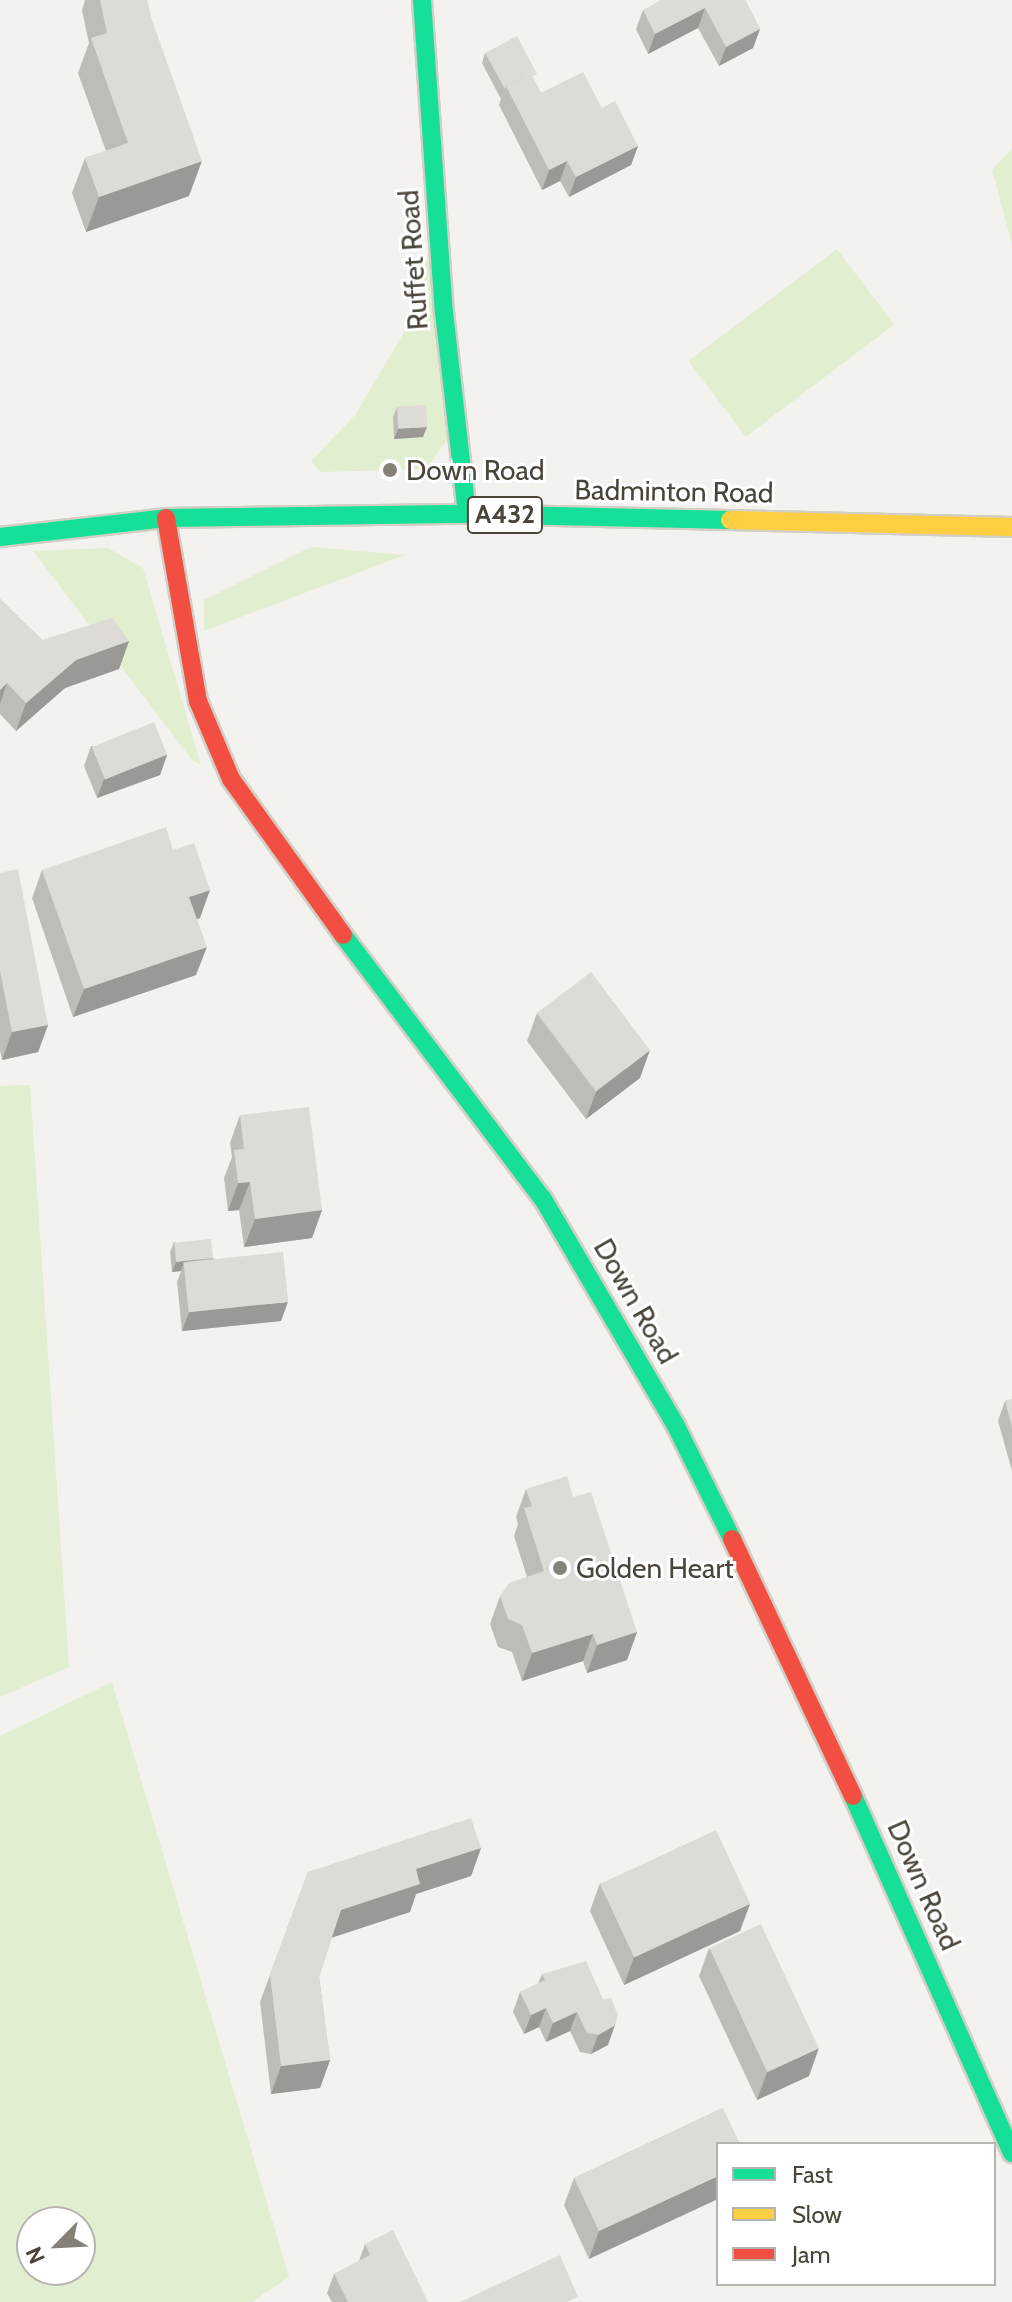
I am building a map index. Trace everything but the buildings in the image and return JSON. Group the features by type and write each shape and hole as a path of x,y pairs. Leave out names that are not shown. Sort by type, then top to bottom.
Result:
{"street":[{"name":"Ruffet Road","path":"422,0 444,312 467,514"},
{"name":"Badminton Road","path":"0,537 166,518 467,514 1012,527"},
{"name":"Down Road","path":"166,518 198,701 231,779 257,822 543,1199 676,1426 803,1684 1012,2153"}],"green space":[{"path":"1012,149 1012,244 992,170"},
{"path":"429,249 448,439 426,469 321,472 311,461 355,415 409,324"},
{"path":"837,249 894,325 746,437 688,361"},
{"path":"311,547 405,555 204,631 204,600"},
{"path":"108,548 143,568 201,765 192,760 33,551"},
{"path":"30,1085 69,1667 0,1697 0,1086"},
{"path":"112,1682 289,2277 252,2302 0,2302 0,1736"}],"traffic: fast":[{"path":"422,0 444,312 467,514"},
{"path":"0,537 166,518 467,514 730,520"},
{"path":"343,935 543,1199 676,1426 732,1539"},
{"path":"853,1796 1012,2153"}],"traffic: slow":[{"path":"730,520 1012,527"}],"traffic: jam":[{"path":"166,518 198,701 231,779 343,935"},
{"path":"732,1539 853,1796"}],"place":[{"name":"Down Road","path":"390,470"},
{"name":"Golden Heart","path":"560,1568"}]}
